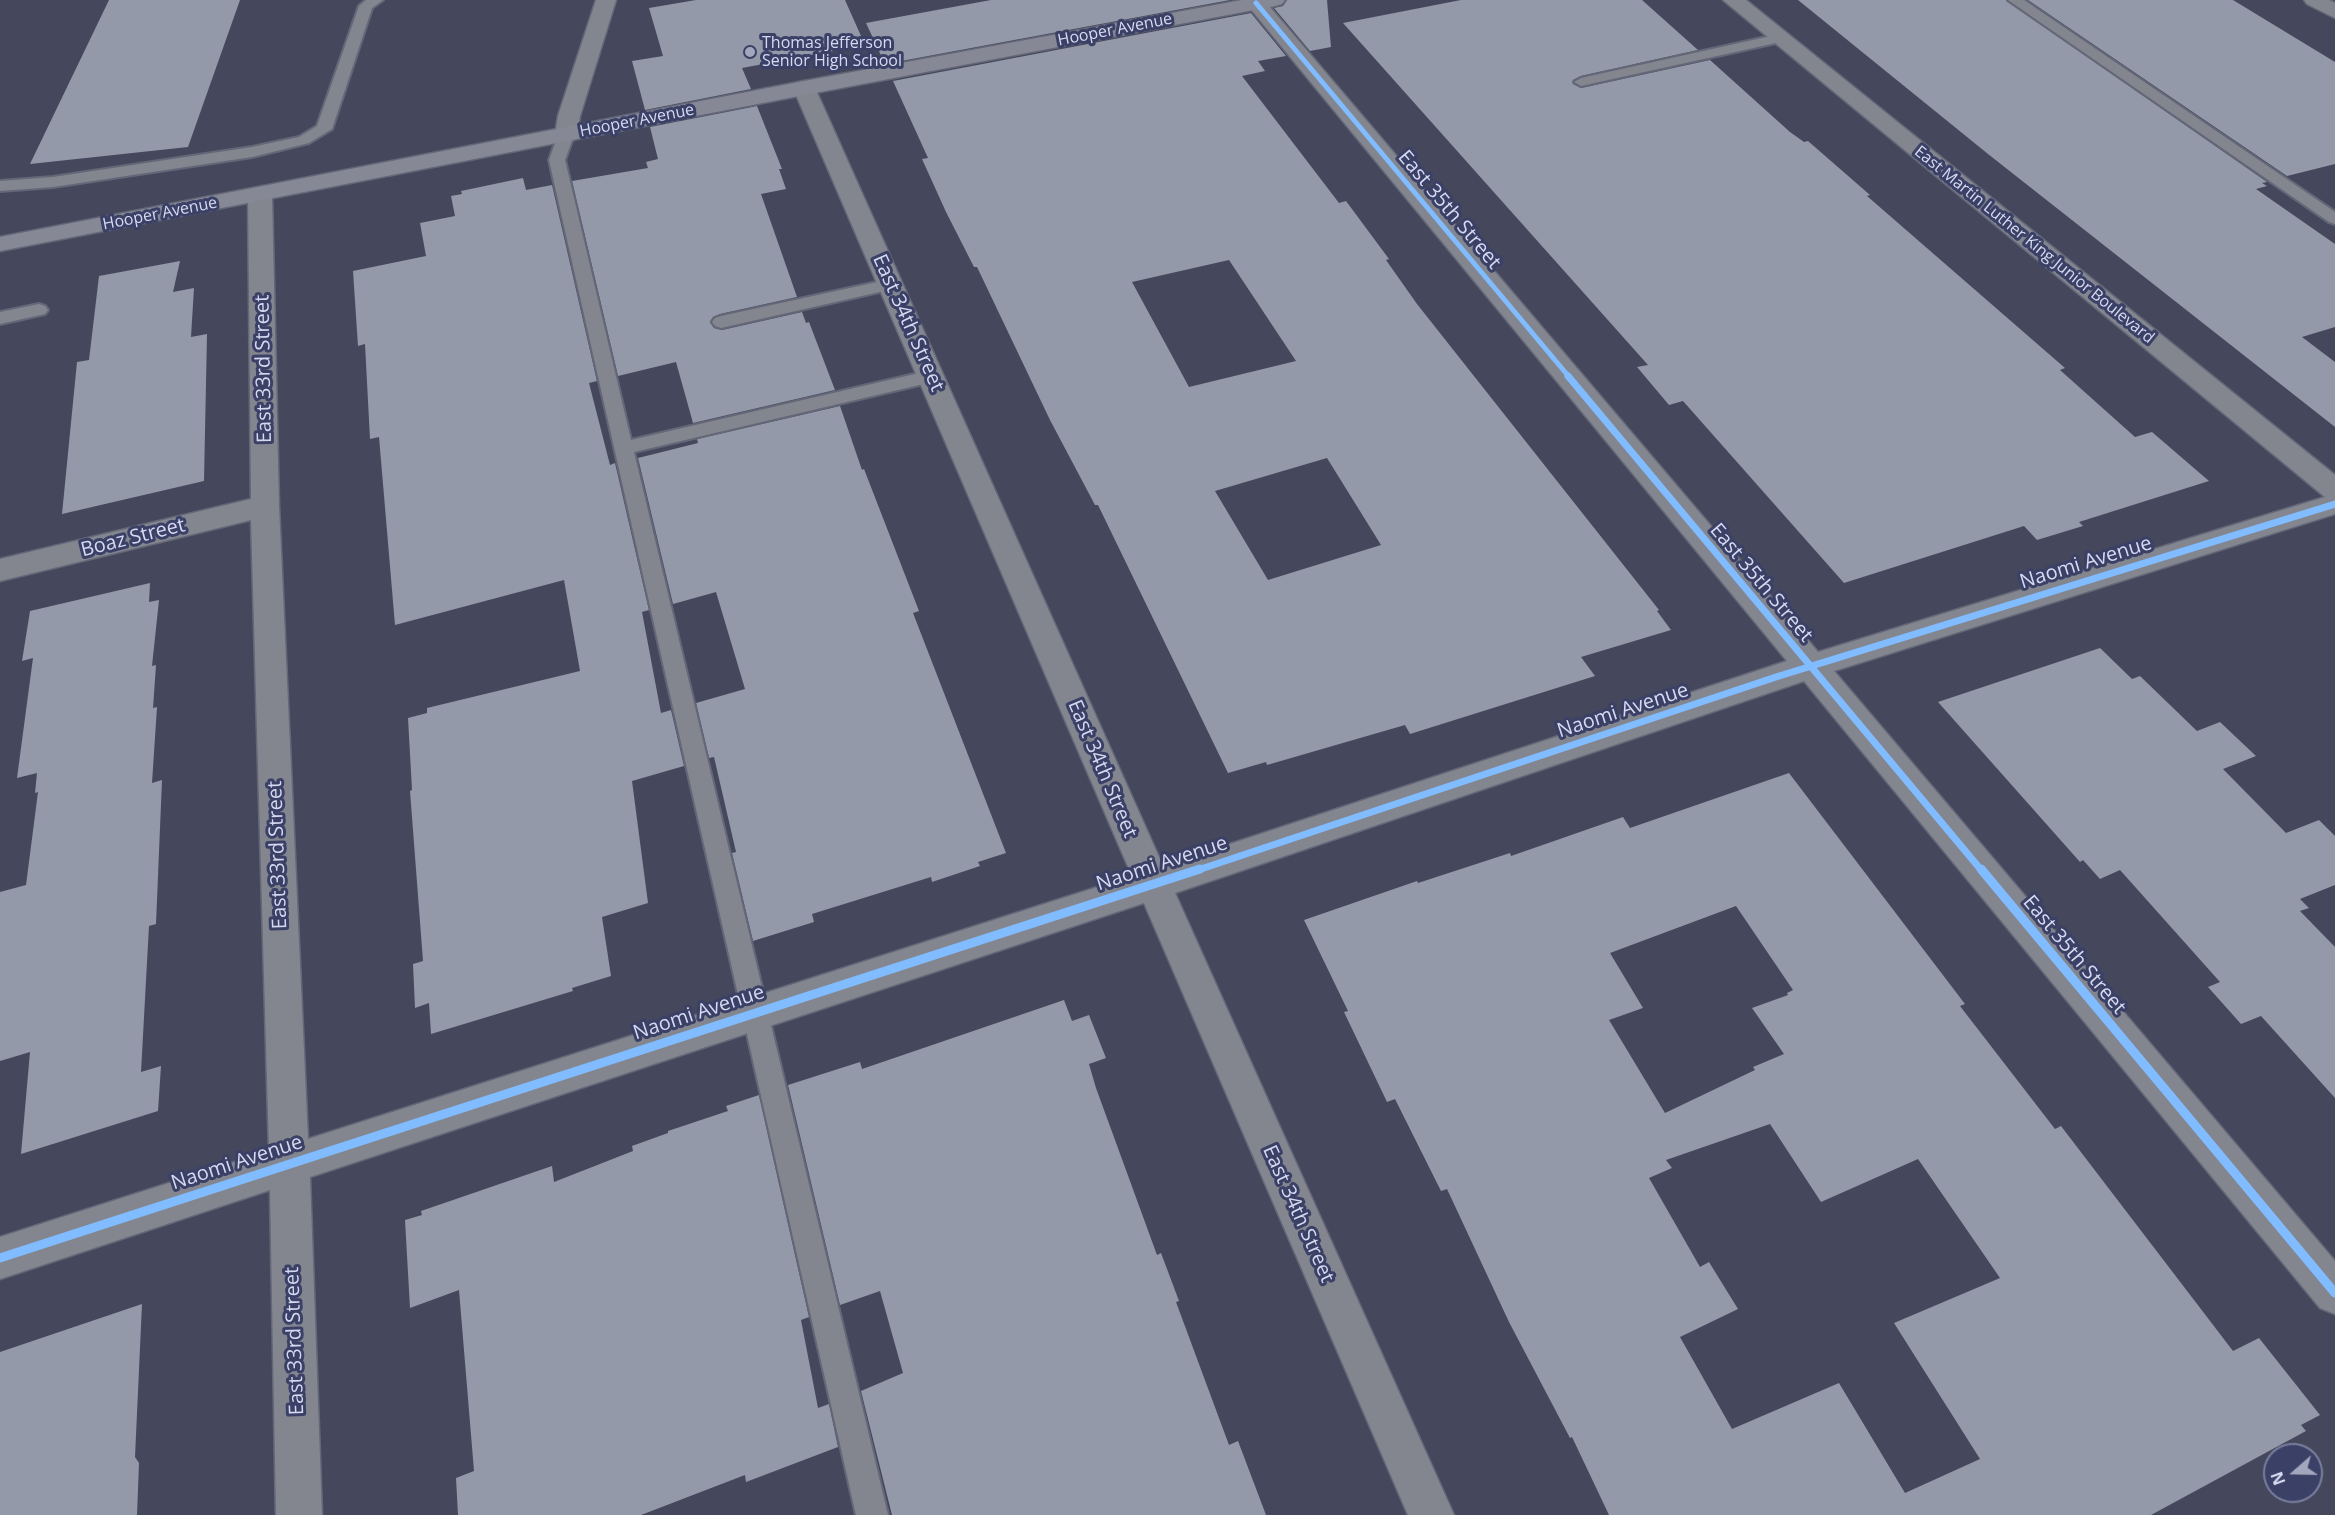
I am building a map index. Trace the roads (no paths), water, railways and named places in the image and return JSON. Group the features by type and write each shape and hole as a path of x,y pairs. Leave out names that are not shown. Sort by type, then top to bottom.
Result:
{"street":[{"path":"566,135 569,116 606,0"},
{"name":"East Martin Luther King Junior Boulevard","path":"1733,0 2335,490"},
{"path":"2314,0 2335,12"},
{"name":"Hooper Avenue","path":"0,244 804,88 1265,2"},
{"name":"East 35th Street","path":"1265,2 1810,666 2335,1293"},
{"name":"East 34th Street","path":"804,88 1431,1515"},
{"name":"East 33rd Street","path":"260,195 265,506 300,1515"},
{"name":"Naomi Avenue","path":"0,1258 1154,885 1810,666 2335,504"},
{"name":"Boaz Street","path":"0,570 265,506"}],"lane":[{"path":"0,186 53,182 252,152 304,140 324,129 366,6 376,0"},
{"path":"2015,0 2335,219"},
{"path":"1581,82 1780,38"},
{"path":"566,135 557,160 757,1012 872,1515"},
{"path":"721,322 891,284"},
{"path":"0,318 39,310"},
{"path":"624,448 932,376"}],"place":[{"name":"Thomas Jefferson Senior High School","path":"750,52"}]}
